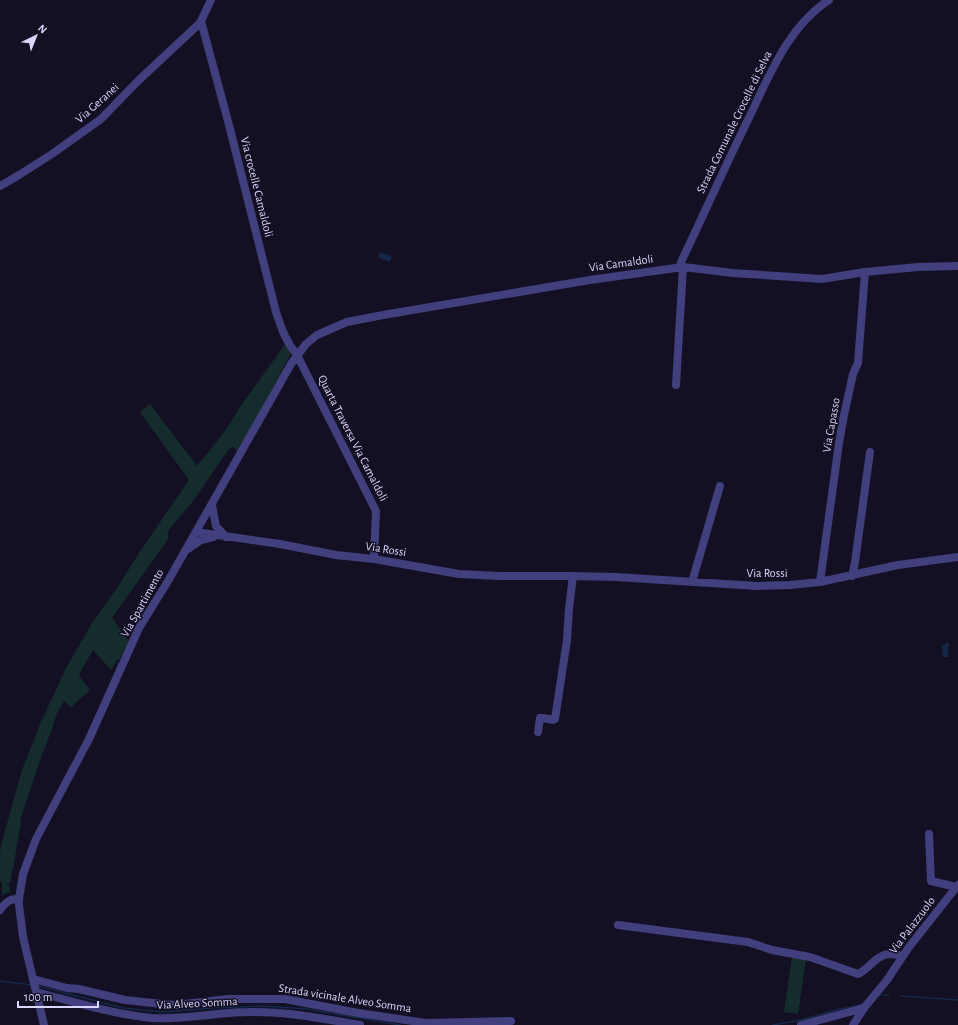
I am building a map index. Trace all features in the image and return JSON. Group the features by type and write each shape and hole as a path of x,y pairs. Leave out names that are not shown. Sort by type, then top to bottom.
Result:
{"street":[{"path":"201,22 211,0"},
{"name":"Strada Comunale Crocelle di Selva","path":"676,385 682,260 784,47 800,26 820,6 829,0"},
{"name":"Via Geranei","path":"0,186 52,154 101,119 166,54 201,22"},
{"name":"Via crocelle Camaldoli","path":"201,22 229,125 276,312 288,344 298,353"},
{"name":"Via Camaldoli","path":"298,353 317,335 347,322 590,280 681,268 822,279 865,272 918,267 958,266"},
{"name":"Via Capasso","path":"820,582 839,443 853,374 858,363 865,272"},
{"name":"Via Spartimento","path":"44,1025 23,937 19,902 23,874 36,839 92,733 139,628 186,550 298,353"},
{"name":"Quarta Traversa Via Camaldoli","path":"298,353 376,511 374,559"},
{"path":"852,576 870,452"},
{"path":"692,582 720,486"},
{"path":"186,550 201,540 223,536 216,526 212,505"},
{"name":"Via Rossi","path":"196,532 280,544 336,555 374,559 459,574 500,576 616,577 757,586 820,582 898,565 958,557"},
{"path":"538,732 540,718 554,719 567,640 573,576"},
{"path":"929,834 931,882 957,886"},
{"name":"Via Palazzuolo","path":"853,1025 864,1008 887,980 903,956 957,886"},
{"path":"2,908 19,902"},
{"path":"618,925 748,942 772,950 810,957 858,974 882,956 889,954 903,956"},
{"name":"Strada vicinale Alveo Somma","path":"35,985 79,989 125,1000 154,1003 176,1004 228,999 285,998 358,1013 426,1023 511,1021"},
{"name":"Via Alveo Somma","path":"35,985 105,1010 128,1015 167,1018 256,1012 296,1015 360,1025"},
{"path":"801,1025 864,1008"}],"green space":[{"path":"286,343 290,351 290,355 239,451 232,447 229,449 190,505 171,527 167,534 169,536 166,542 112,618 129,641 119,660 117,660 111,670 93,650 79,674 90,690 71,707 64,701 55,718 20,820 10,884 8,883 7,885 9,886 10,892 2,895 2,882 0,882 1,845 22,770 41,722 65,670 92,623 189,480 140,412 150,404 197,466 225,430"},
{"path":"792,956 806,958 798,1014 784,1012"}],"water":[{"path":"380,252 392,257 389,262 378,257"},
{"path":"946,643 949,643 948,657 943,657 942,645 946,645"}],"waterway":[{"path":"0,981 32,985"},
{"path":"38,986 123,1008 162,1012 262,1006 307,1009 400,1025"},
{"path":"878,995 889,995"},
{"path":"901,996 958,1000"},
{"path":"773,1025 801,1020 863,1004"}]}
